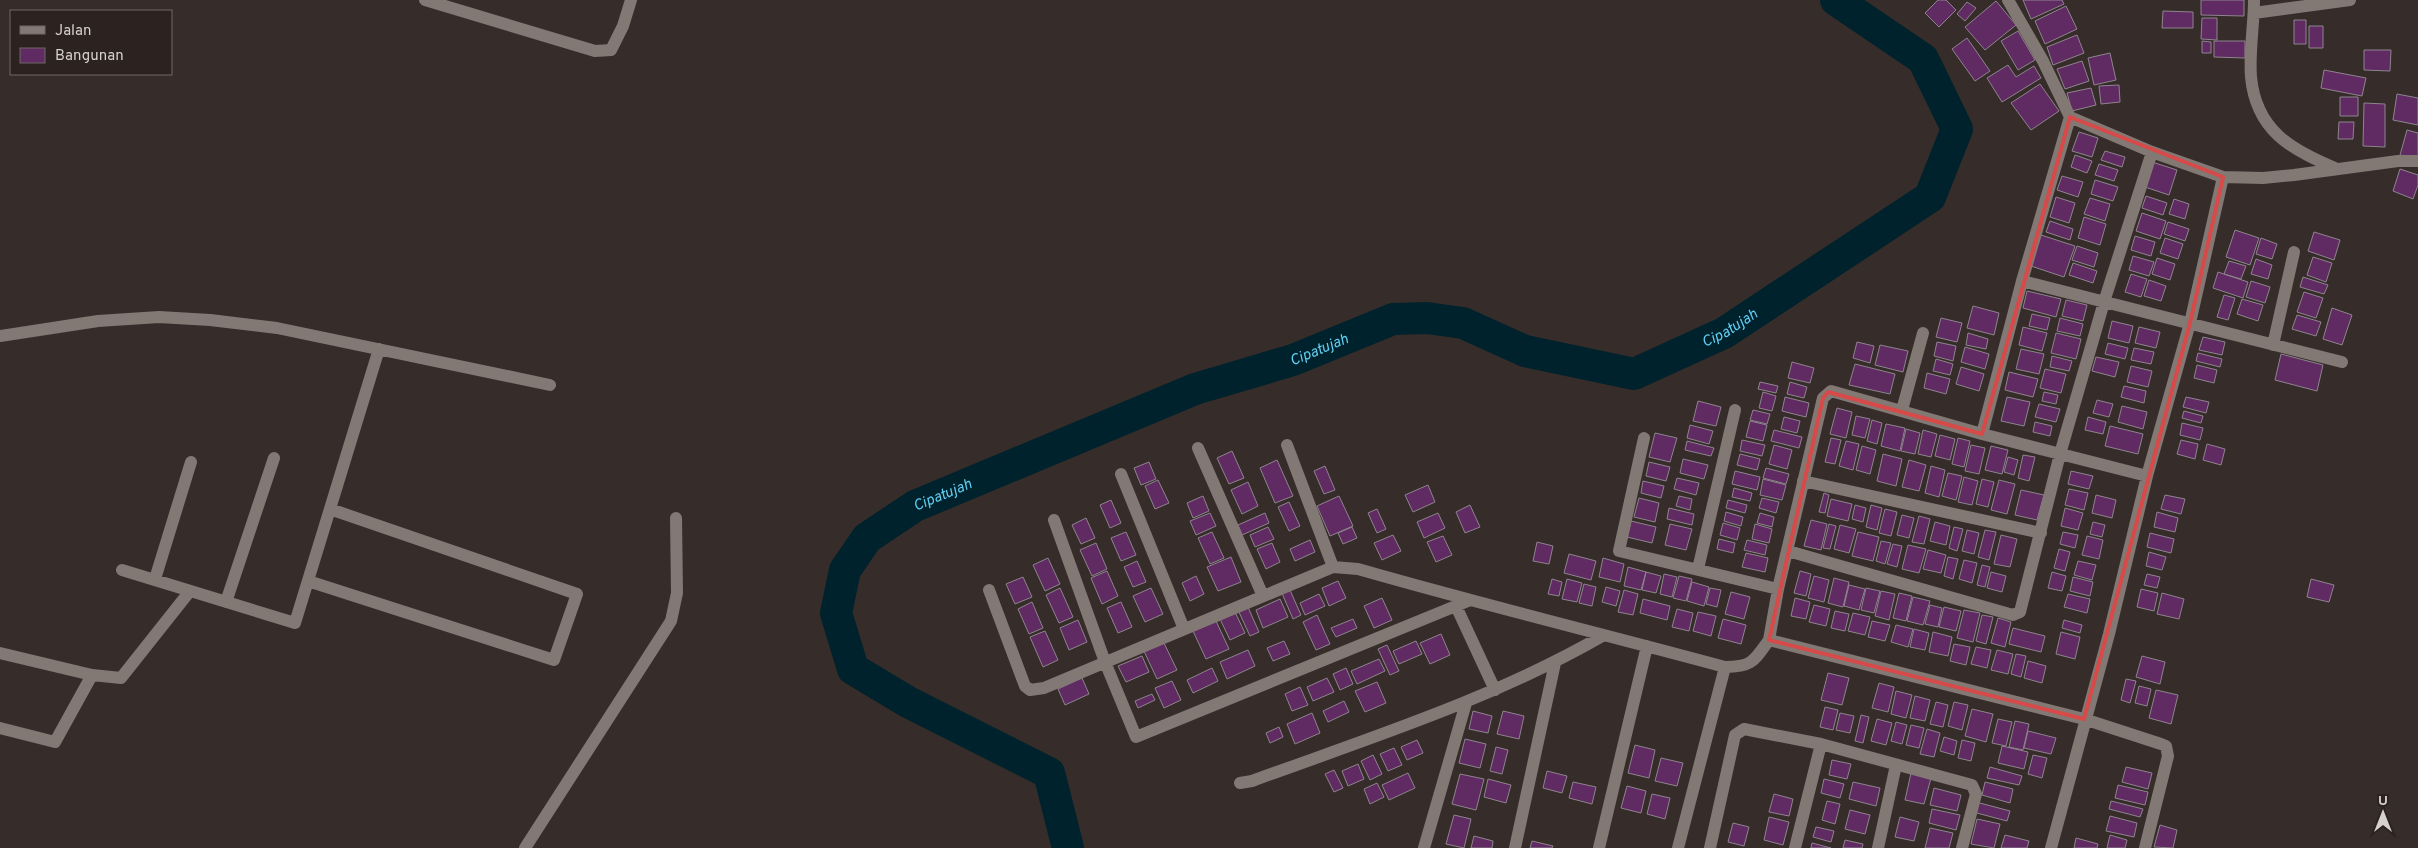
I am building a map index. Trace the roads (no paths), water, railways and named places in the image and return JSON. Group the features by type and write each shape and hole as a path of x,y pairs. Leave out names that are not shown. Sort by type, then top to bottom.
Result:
{"street":[{"path":"425,0 595,51 611,50 623,26 631,0"},
{"path":"2008,0 2043,61 2070,117 2152,152 2223,177 2263,178 2398,161 2418,161"},
{"path":"2254,0 2251,77 2254,95 2260,110 2274,131 2294,150 2335,168"},
{"path":"2254,13 2350,0"},
{"path":"1982,434 2022,281 2070,117"},
{"path":"1788,551 2013,615 2017,614 2022,608 2060,454 2104,302 2152,152"},
{"path":"2051,848 2084,719 2109,634 2147,476 2190,323 2223,177"},
{"path":"2273,346 2294,252"},
{"path":"2022,281 2342,362"},
{"path":"0,336 98,321 159,317 210,320 277,328 550,385"},
{"path":"1902,410 1923,332"},
{"path":"122,570 295,623 379,349"},
{"path":"989,590 1027,689 1034,690 1044,688 1333,567 1358,569 1462,603 1531,614 1725,667 1741,667 1750,664 1769,640 1778,589 1803,481 1823,398 1828,392 1835,391 1982,434 2147,476"},
{"path":"1698,569 1736,410"},
{"path":"1644,438 1619,551 1778,589"},
{"path":"1287,445 1333,567"},
{"path":"1198,448 1264,596"},
{"path":"226,602 274,458"},
{"path":"154,580 191,462"},
{"path":"1120,474 1184,629"},
{"path":"1803,481 2040,534"},
{"path":"308,581 554,660 577,594 330,509"},
{"path":"525,848 671,621 677,593 676,518"},
{"path":"1054,520 1105,662 1136,737 1462,603"},
{"path":"0,653 92,675 121,678 190,591"},
{"path":"1462,603 1495,690"},
{"path":"1240,783 1252,781 1466,703 1555,663 1604,635"},
{"path":"1769,640 2084,719 2162,744 2168,750 2168,756 2145,848"},
{"path":"1599,848 1647,646"},
{"path":"1515,848 1555,663"},
{"path":"1678,848 1725,667"},
{"path":"0,728 55,742 92,675"},
{"path":"1424,848 1466,703"},
{"path":"1710,848 1737,732 1747,729 1821,744 1969,783 1975,788 1976,794 1962,848"},
{"path":"1795,848 1821,744"},
{"path":"1878,848 1896,765"}],"waterway":[{"name":"Cipatujah","path":"1068,848 1049,773 908,702 853,669 836,613 845,570 867,538 915,506 1195,389 1293,360 1393,319 1427,318 1463,323 1525,351 1634,374 1724,333 1930,197 1957,129 1923,59 1836,0"}]}
